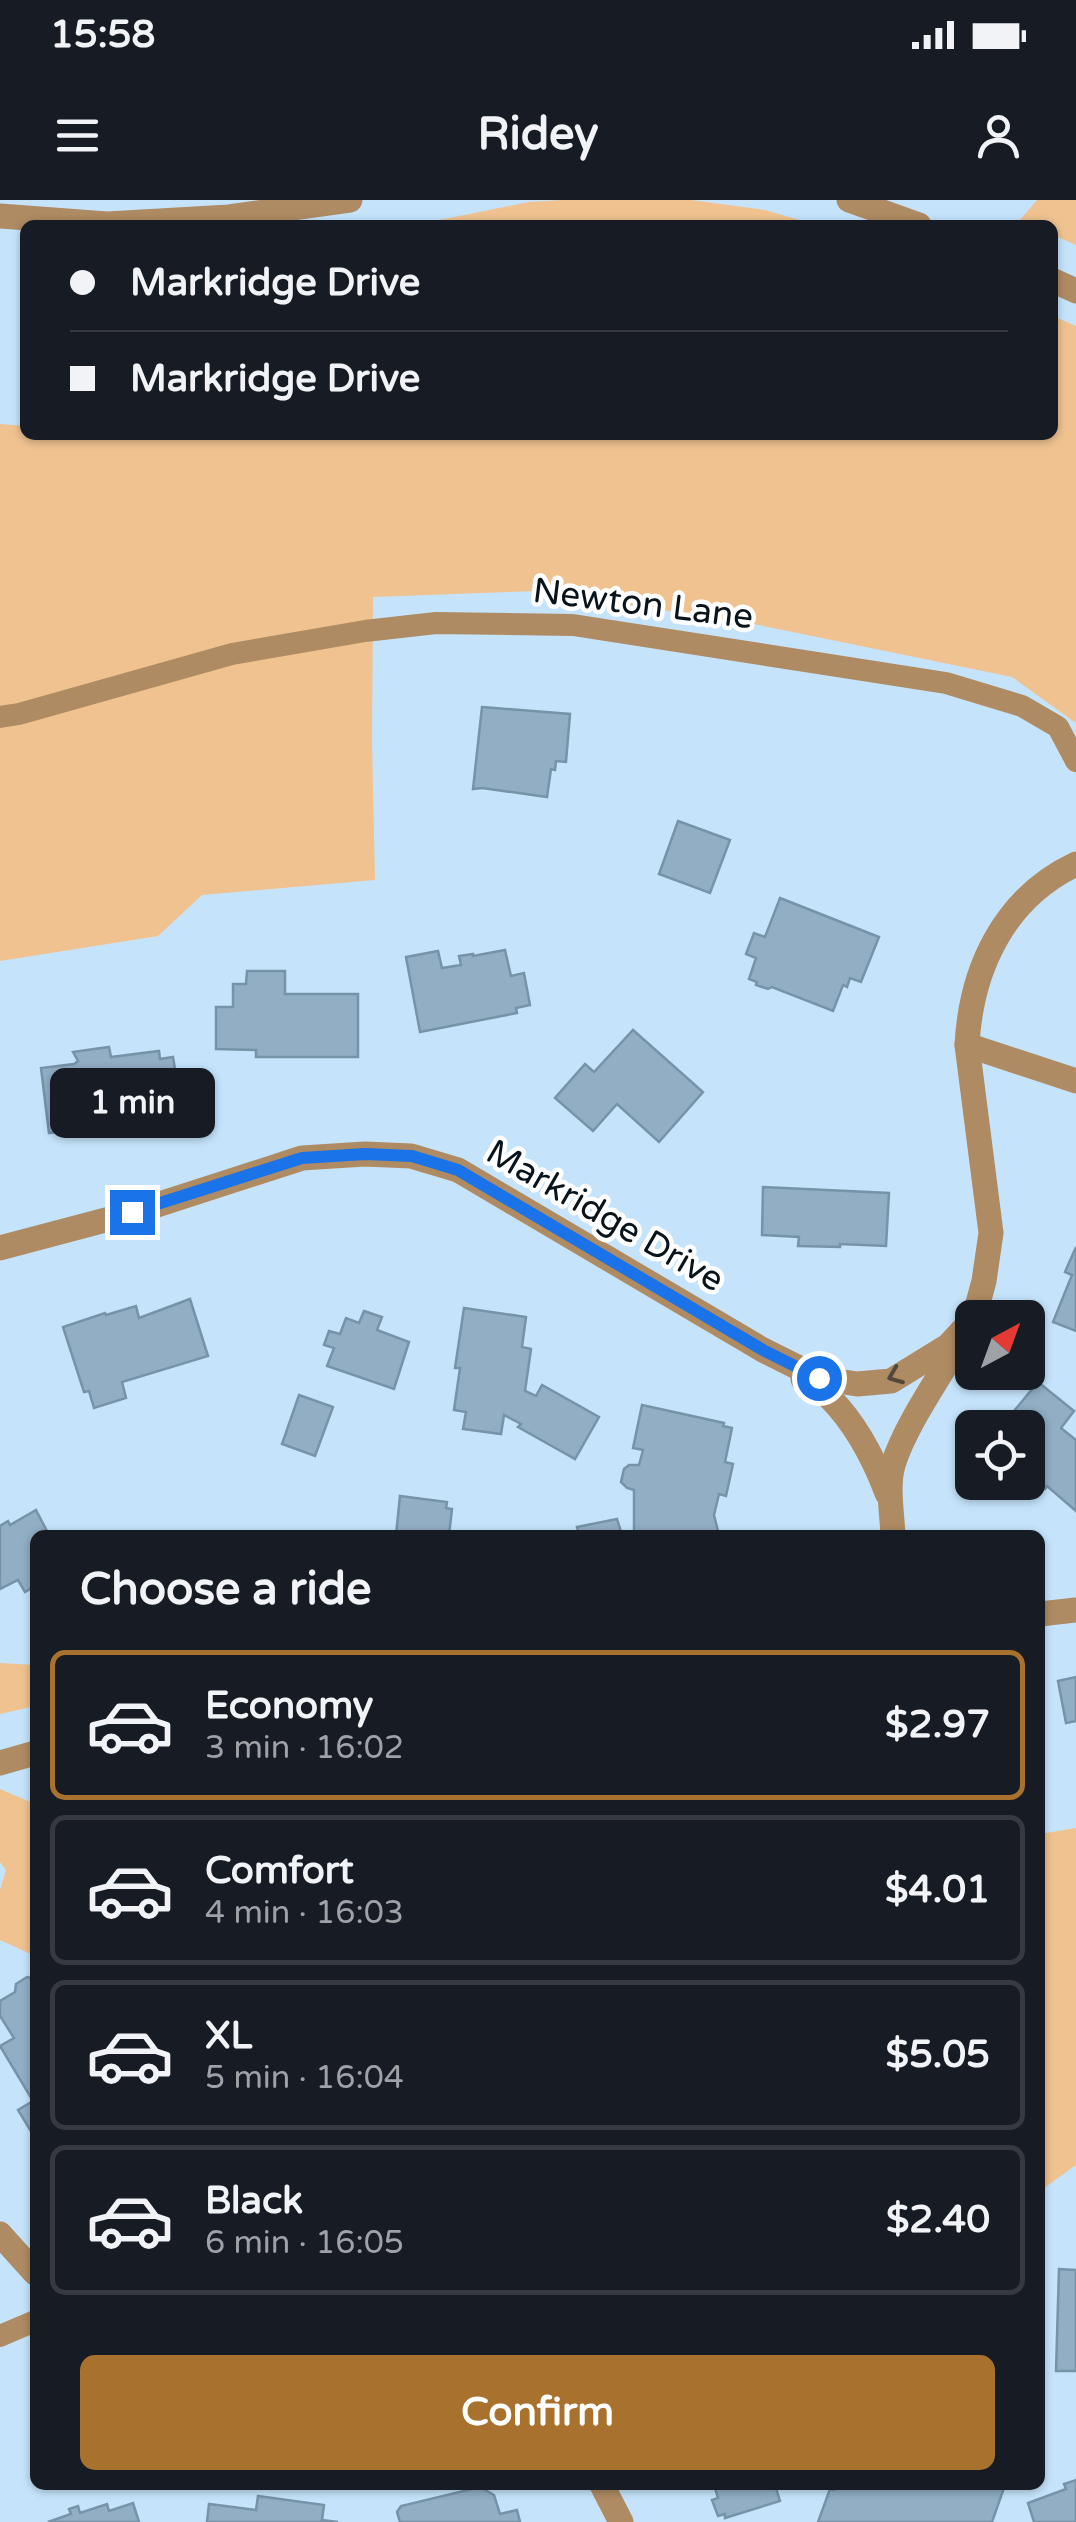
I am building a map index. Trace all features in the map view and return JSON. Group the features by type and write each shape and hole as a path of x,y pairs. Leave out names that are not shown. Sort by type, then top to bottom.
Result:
{"street":[{"path":"177,220 229,217 350,200"},
{"path":"849,200 905,220"},
{"path":"0,216 54,220"},
{"path":"978,1300 991,1232 967,1045 968,1014 980,970 998,932 1025,899 1076,864"},
{"path":"967,1045 1076,1081"},
{"name":"Markridge Drive","path":"0,1248 132,1212 302,1158 412,1156 458,1170 763,1350 819,1378 856,1384 891,1381 955,1338"},
{"name":"Markridge Drive","path":"763,1350 829,1397 873,1457 891,1504"},
{"path":"894,1530 892,1468 955,1350"},
{"path":"1045,1613 1076,1610"},
{"path":"0,1763 30,1754"},
{"path":"0,2234 30,2267"},
{"path":"605,2490 621,2522"}],"lane":[{"name":"Newton Lane","path":"0,717 232,654 365,631 436,623 573,625 946,683 1022,706 1058,727 1076,761"},
{"path":"0,2336 30,2323"}],"shaded area":[{"path":"691,200 765,210 800,220 440,220 529,202"},
{"path":"1037,200 1076,200 1076,245 1058,237 1058,220 1020,220"},
{"path":"1058,318 1076,326 1076,723 1012,677 754,624 537,591 373,597 375,880 202,895 158,936 0,961 0,424 20,426 20,440 1058,440"},
{"path":"0,1663 30,1665 30,1707 0,1714"},
{"path":"0,1789 30,1802 30,1954 0,1940 0,1890 6,1870 0,1862"},
{"path":"1076,1828 1076,2165 1045,2187 1045,1833"}],"building":[{"path":"482,707 570,714 566,762 556,761 555,770 551,769 547,797 473,789"},
{"path":"678,821 730,840 710,893 659,874"},
{"path":"780,898 879,937 861,982 850,978 847,987 843,985 833,1011 772,987 756,985 749,979 756,958 746,954 754,933 765,937"},
{"path":"505,950 511,976 524,973 530,1005 516,1008 517,1013 420,1032 406,957 438,951 442,968 461,965 459,956"},
{"path":"247,971 285,971 285,994 358,994 358,1057 256,1057 256,1050 216,1049 216,1007 233,1007 233,984 246,984"},
{"path":"633,1030 703,1092 659,1142 617,1104 593,1131 555,1098 585,1064 594,1072"},
{"path":"109,1047 111,1057 159,1051 160,1059 173,1057 176,1075 165,1076 169,1108 122,1114 123,1123 49,1133 41,1068 74,1064 78,1061 73,1052"},
{"path":"763,1187 889,1193 886,1246 798,1246 799,1237 762,1235"},
{"path":"1076,1247 1076,1331 1053,1322 1072,1275 1065,1272"},
{"path":"190,1299 208,1356 122,1382 126,1398 94,1408 89,1391 84,1392 63,1327 136,1306 139,1318"},
{"path":"464,1308 526,1317 522,1347 531,1349 525,1391 536,1396 542,1385 599,1417 575,1459 504,1415 501,1434 463,1429 466,1412 454,1410 460,1368 455,1368"},
{"path":"364,1311 382,1317 377,1330 409,1342 394,1389 327,1366 334,1348 324,1345 329,1331 340,1334 346,1318 359,1323"},
{"path":"1045,1388 1074,1411 1061,1428 1076,1440 1076,1511 1047,1486 1045,1489 1045,1410 1015,1410 1031,1390"},
{"path":"299,1395 333,1407 315,1456 282,1444"},
{"path":"642,1405 732,1428 725,1462 733,1464 726,1496 719,1494 714,1515 718,1530 634,1530 634,1490 621,1482 624,1469 639,1465 643,1450 633,1448"},
{"path":"400,1496 447,1502 446,1508 452,1509 450,1530 397,1530"},
{"path":"36,1510 46,1530 30,1530 30,1589 25,1592 18,1580 0,1589 0,1526 8,1521 10,1525"},
{"path":"617,1519 620,1530 578,1530 577,1527"},
{"path":"1076,1677 1076,1721 1066,1723 1058,1681"},
{"path":"30,1978 30,2096 0,2046 14,2038 0,2016 0,2001 15,1992 16,1984"},
{"path":"30,2103 30,2130 18,2110"},
{"path":"1059,2269 1076,2270 1076,2371 1056,2371"},
{"path":"1076,2480 1076,2522 1034,2522 1028,2503 1066,2489 1064,2484"},
{"path":"468,2490 485,2490 494,2495 500,2514 517,2510 520,2522 400,2522 397,2512 401,2506"},
{"path":"716,2490 777,2490 780,2501 725,2518 725,2514 718,2516 712,2500 718,2498"},
{"path":"830,2490 1003,2490 992,2522 818,2522"},
{"path":"258,2496 324,2505 322,2520 338,2522 207,2522 209,2504 256,2510"},
{"path":"133,2503 139,2522 48,2522 71,2514 69,2509 78,2506 80,2513 107,2504 109,2511"}],"route":[{"path":"132,1212 302,1158 412,1156 458,1170 763,1350 819,1378"}]}
